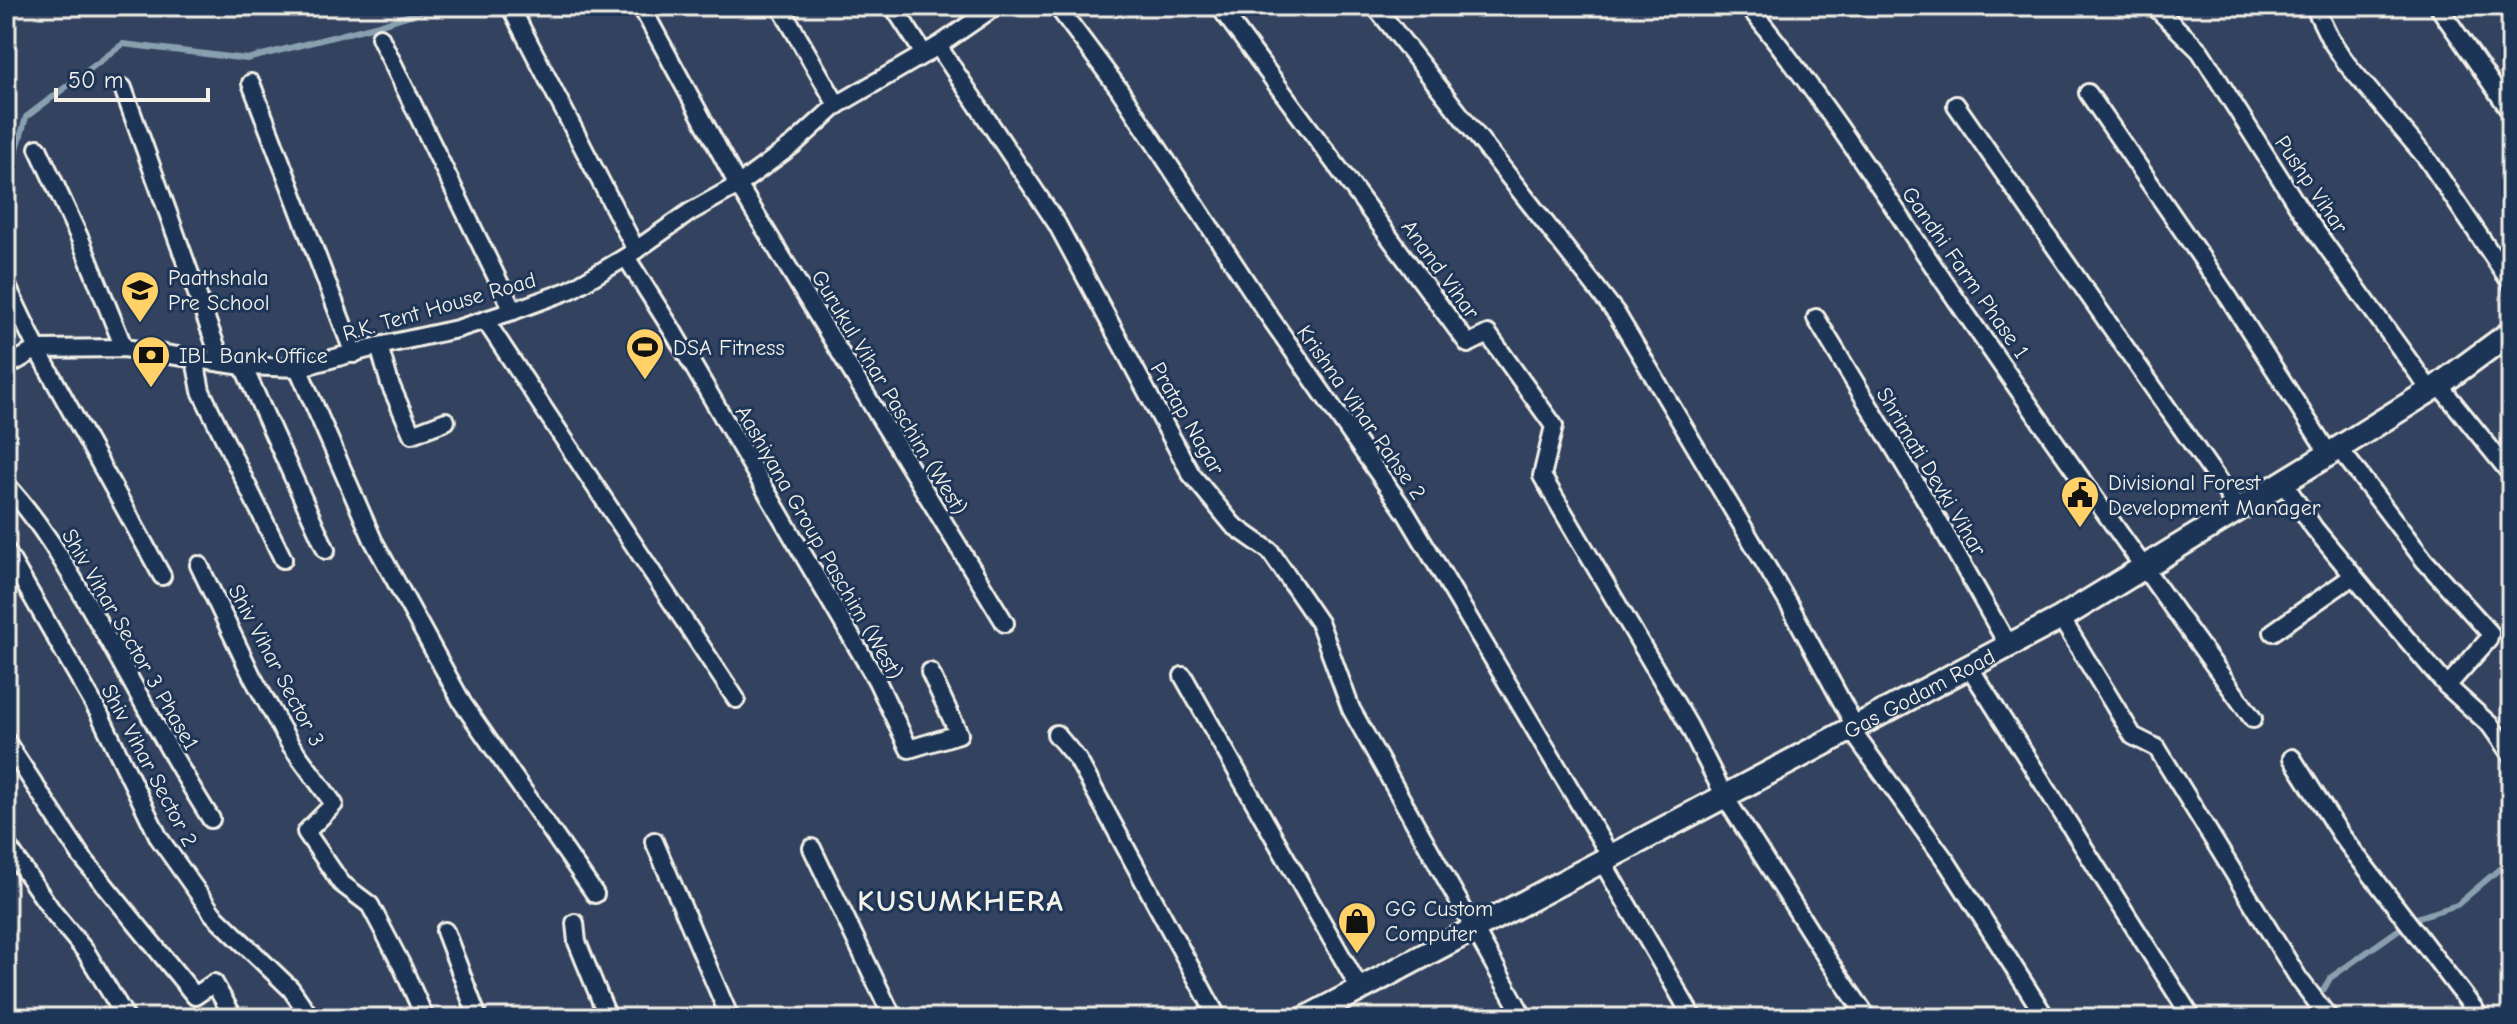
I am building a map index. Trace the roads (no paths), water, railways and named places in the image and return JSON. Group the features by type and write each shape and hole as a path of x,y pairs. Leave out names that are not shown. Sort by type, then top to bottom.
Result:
{"main road":[{"name":"Gas Godam Road","path":"1306,1018 2061,618 2284,483 2435,387 2511,332"}],"street":[{"path":"510,6 631,254"},
{"name":"Gurukul Vihar Paschim (West)","path":"641,6 738,185 1005,623"},
{"path":"780,6 837,105"},
{"name":"Pratap Nagar","path":"893,6 931,50 1057,224 1191,474 1233,525 1270,551 1320,624 1351,709 1524,1018"},
{"name":"R.K. Tent House Road","path":"6,367 37,349 124,348 243,366 298,368 513,311 570,290 631,254 690,212 738,185 794,144 837,105 931,50 996,6"},
{"name":"Krishna Vihar Pahse 2","path":"1057,6 1119,89 1445,575 1693,1018"},
{"name":"Anand Vihar","path":"1219,6 1468,344 1488,334 1554,426 1542,476 1689,726 1725,797"},
{"path":"1375,6 1616,313 1790,606 1854,729 1948,864 2046,1018"},
{"name":"Gandhi Farm Phase 1","path":"1748,6 1778,42 2143,568 2253,719"},
{"name":"Pushp Vihar","path":"2154,6 2200,51 2299,208 2435,387 2511,474"},
{"path":"2314,6 2330,39 2347,64 2428,160 2511,283"},
{"path":"2438,6 2511,112"},
{"path":"380,37 513,311"},
{"path":"251,83 354,354"},
{"path":"123,88 222,363"},
{"path":"2088,93 2334,451 2424,560 2490,633 2488,640 2447,686"},
{"path":"1956,105 2238,509"},
{"path":"38,148 81,241 124,348"},
{"name":"Aashiyana Group Paschim (West)","path":"631,254 877,681 909,749 959,734 930,672"},
{"path":"6,284 37,349 162,576"},
{"name":"Shrimati Devki Vihar","path":"1816,318 1933,512 2009,647"},
{"path":"485,320 736,699"},
{"path":"379,346 390,384 412,434 446,421"},
{"path":"195,359 201,391 283,559"},
{"path":"243,366 326,550"},
{"path":"298,368 373,540 463,704 595,894"},
{"path":"2284,483 2314,528 2353,576 2447,686 2490,725 2511,755"},
{"name":"Shiv Vihar Sector 3 Phase1","path":"6,484 51,540 211,819"},
{"name":"Shiv Vihar Sector 2","path":"6,551 99,713 159,838 213,914 291,989 311,1018"},
{"name":"Shiv Vihar Sector 3","path":"199,565 252,676 290,744 334,804 306,832 341,883 370,905 425,1018"},
{"path":"2273,632 2353,576"},
{"path":"2061,618 2133,736 2157,748 2299,979 2329,1018"},
{"path":"1970,668 2192,1018"},
{"path":"1183,676 1360,989"},
{"path":"1056,734 1078,760 1218,1018"},
{"path":"6,741 81,856 195,996 214,983 234,1018"},
{"path":"2292,758 2341,835 2481,1018"},
{"path":"1725,797 1868,1018"},
{"path":"654,841 730,1018"},
{"path":"6,844 53,912 86,952 126,1018"},
{"path":"812,848 893,1018"},
{"path":"575,923 577,942 608,1018"},
{"path":"445,931 478,1018"}],"waterway":[{"path":"6,189 26,117 123,44 247,59 439,6"},
{"path":"2416,918 2457,905 2511,859"},
{"path":"2324,989 2330,978 2401,928"},
{"path":"2308,1018 2313,1009"}],"place":[{"name":"Paathshala Pre School","path":"140,324"},
{"name":"DSA Fitness","path":"645,381"},
{"name":"IBL Bank Office","path":"151,389"},
{"name":"Divisional Forest Development Manager","path":"2080,529"},
{"name":"GG Custom Computer","path":"1357,955"}],"district":[{"name":"KUSUMKHERA","path":"961,901"}]}
